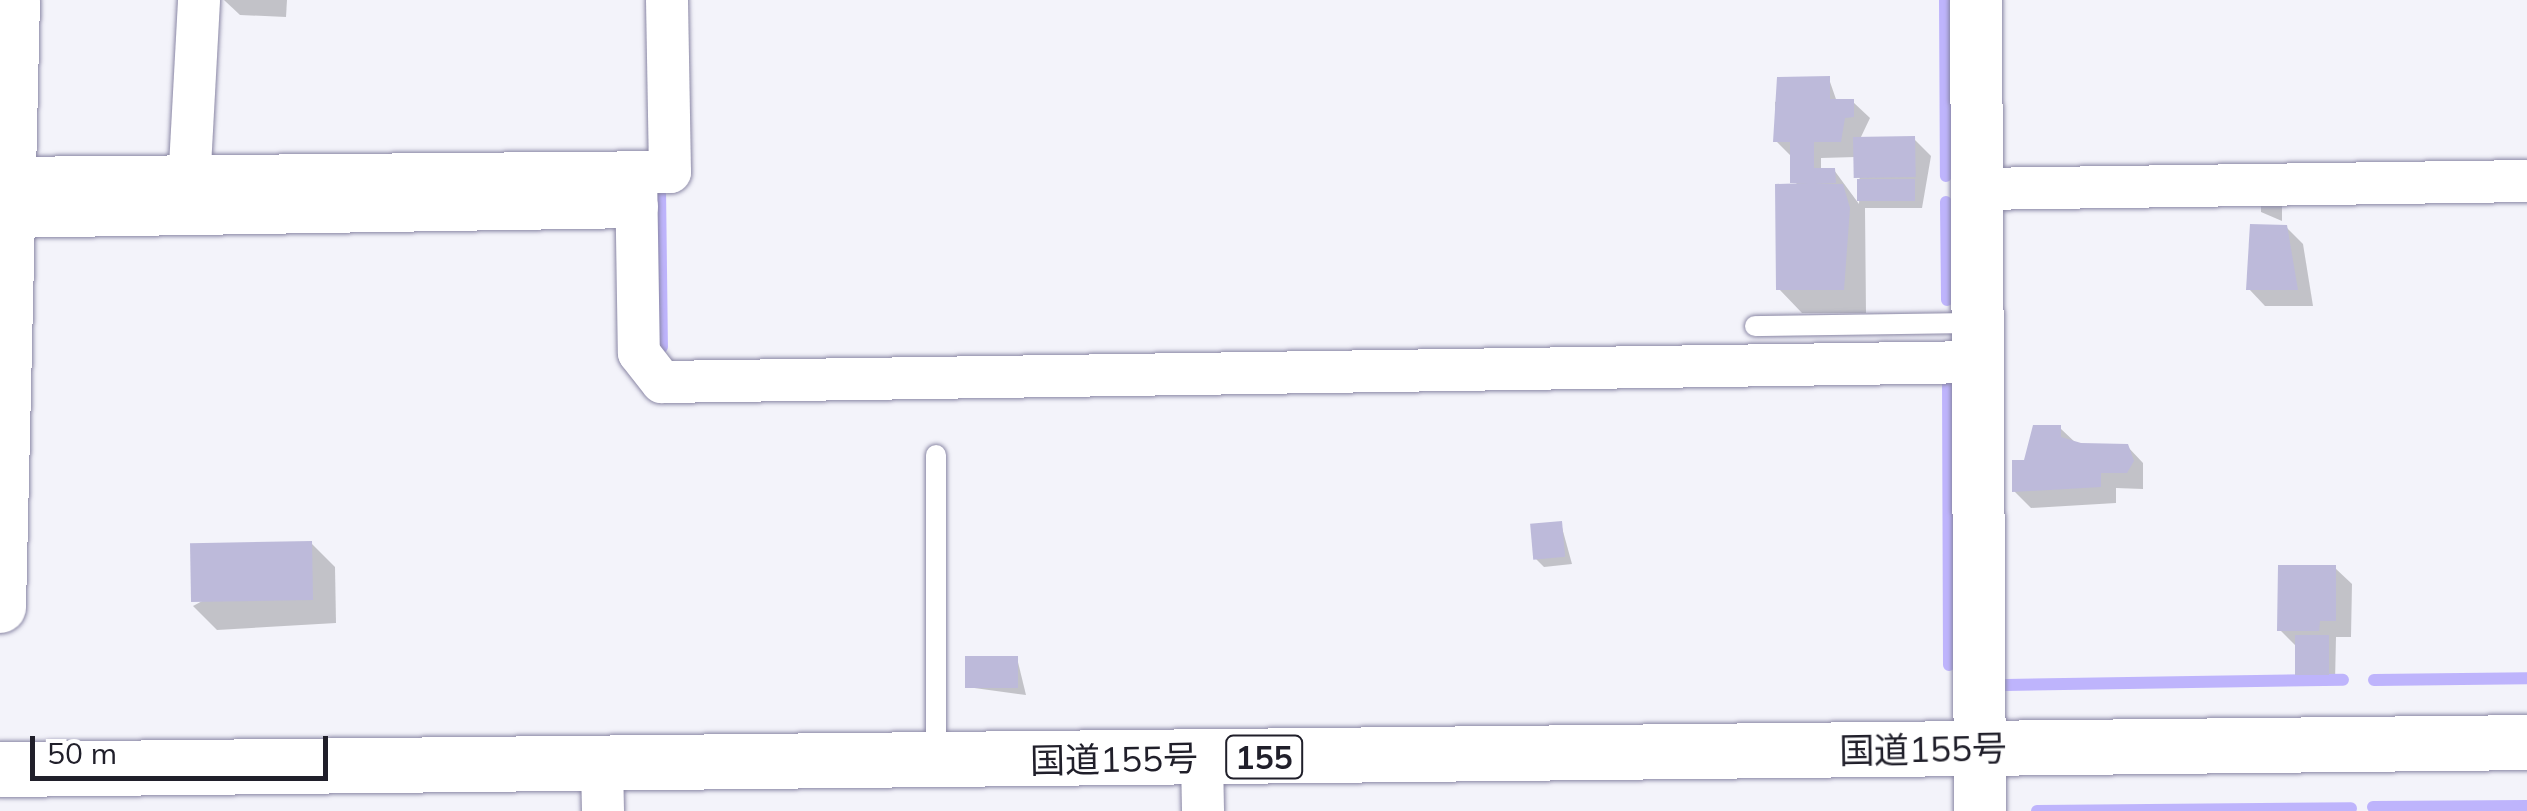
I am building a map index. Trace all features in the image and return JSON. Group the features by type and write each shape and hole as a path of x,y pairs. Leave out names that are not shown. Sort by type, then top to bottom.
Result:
{"highway":[{"name":"国道155号","path":"0,769 602,787 936,760 2527,742"}],"street":[{"path":"0,607 6,198 14,0"},
{"path":"188,195 198,0"},
{"path":"6,198 636,190 670,172 667,0"},
{"path":"1976,0 1980,811"},
{"path":"1977,189 2527,181"},
{"path":"636,190 639,353 662,382 1978,343"},
{"path":"1202,758 1202,811"}],"lane":[{"path":"1755,326 1978,343"},
{"path":"936,455 936,760"}],"building":[{"path":"1830,76 1830,99 1854,99 1854,117 1845,118 1841,142 1814,142 1814,168 1835,168 1836,183 1814,184 1843,184 1850,208 1844,290 1776,290 1775,184 1809,183 1790,183 1790,142 1773,142 1777,77"},
{"path":"1915,136 1916,177 1854,178 1853,137"},
{"path":"1857,179 1915,179 1915,201 1857,201"},
{"path":"2250,224 2287,225 2298,290 2246,290"},
{"path":"2033,425 2061,425 2061,437 2081,443 2128,444 2134,461 2127,473 2101,473 2101,487 2012,492 2012,460 2024,460"},
{"path":"1562,521 1565,557 1533,560 1530,524"},
{"path":"312,541 313,600 191,602 190,543"},
{"path":"2278,565 2336,565 2336,621 2320,621 2319,631 2277,631"},
{"path":"2295,635 2329,635 2329,675 2295,675"},
{"path":"965,656 1018,656 1018,688 965,688"}],"waterway":[{"path":"1945,0 1946,176"},
{"path":"660,188 662,347"},
{"path":"1946,202 1947,300"},
{"path":"1948,378 1949,665"},
{"path":"2374,680 2527,678"},
{"path":"2006,685 2343,680"},
{"path":"2373,807 2527,806"},
{"path":"2037,811 2351,808"}]}
